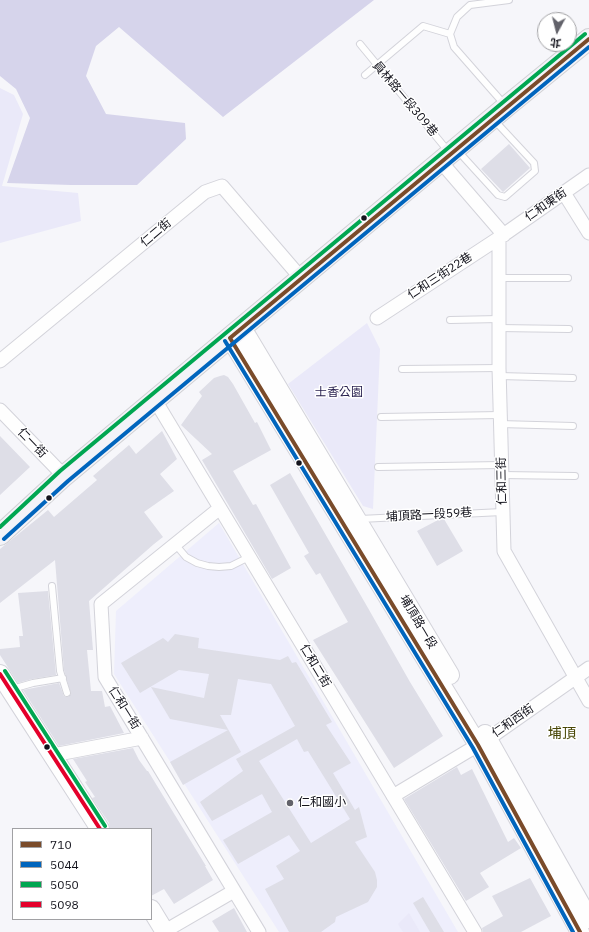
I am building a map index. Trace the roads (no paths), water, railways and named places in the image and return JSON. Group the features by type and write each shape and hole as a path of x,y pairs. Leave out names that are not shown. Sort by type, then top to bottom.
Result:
{"main road":[{"path":"0,535 64,476 499,112 589,39"}],"street":[{"path":"449,155 502,237"},
{"name":"仁和東街","path":"502,237 589,175"},
{"name":"仁二街","path":"0,361 205,192 222,186 301,278"},
{"path":"564,193 589,233"},
{"name":"仁和三街","path":"502,237 499,278 499,323 501,470 504,551 589,701"},
{"name":"仁和三街22巷","path":"376,318 502,237"},
{"name":"埔頂路一段","path":"236,333 357,519 483,742 580,932"},
{"name":"埔頂路一段","path":"236,333 589,920"},
{"name":"仁和二街","path":"155,400 476,932"},
{"name":"仁一街","path":"0,410 64,476"},
{"name":"仁和一街","path":"220,508 101,604 105,677 259,932"},
{"name":"仁和西街","path":"393,796 483,742 589,668"},
{"path":"0,674 99,828"},
{"path":"53,755 142,738"},
{"path":"152,912 165,932 234,891"}],"lane":[{"path":"499,112 454,46 450,34 457,17 470,5 509,0"},
{"path":"365,75 423,26 450,34"},
{"name":"員林路一段309巷","path":"360,44 449,155 498,195 505,197 535,171 534,163 499,112"},
{"path":"499,278 568,278"},
{"path":"450,320 569,329"},
{"path":"402,369 500,372 572,378"},
{"path":"381,417 500,419 573,426"},
{"path":"378,467 501,470 575,476"},
{"name":"埔頂路一段59巷","path":"357,519 502,512"},
{"path":"175,544 186,557 197,563 208,566 231,566 249,557"},
{"path":"52,586 60,671 67,693"},
{"path":"10,690 63,678"}],"place":[{"name":"仁和國小","path":"290,803"}],"district":[{"name":"埔頂","path":"562,734"}],"park label":[{"name":"士香公園","path":"339,393"}]}
